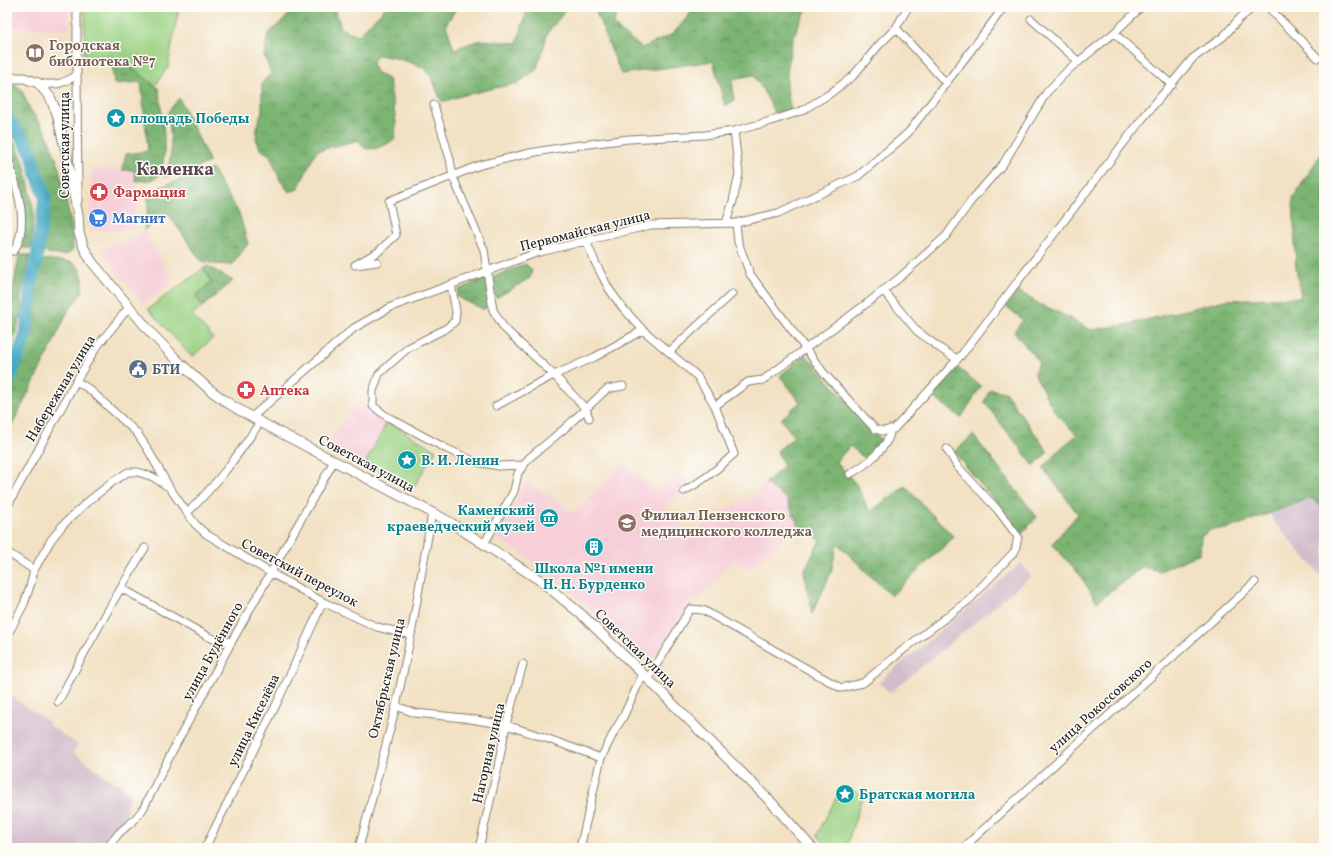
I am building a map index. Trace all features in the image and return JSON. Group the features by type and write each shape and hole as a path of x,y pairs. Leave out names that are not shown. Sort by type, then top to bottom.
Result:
{"main road":[{"path":"8,78 24,78 38,83"},
{"name":"Советская улица","path":"38,83 50,97 58,114 78,215 79,233 84,248 92,262 129,307 152,334 183,366 210,390 256,420 432,513 484,544 541,581 582,615 645,676 773,804 812,848"}],"street":[{"name":"Советская улица","path":"78,7 78,215"},
{"path":"377,262 355,265 378,252 396,235 389,202 480,165 530,153 629,139 705,135 734,131 771,121 801,110 828,95 853,76 879,45 896,28 908,7"},
{"name":"Первомайская улица","path":"256,420 354,328 391,307 536,253 651,225 736,223 778,213 858,176 908,133 1004,7"},
{"path":"715,406 748,382 763,380 883,290 946,236 971,201 1003,164 1047,92 1068,70 1114,33 1141,7"},
{"path":"736,223 738,242 750,274 823,372 875,429 883,431 894,428 957,359 1112,160 1142,119 1172,85 1193,58 1223,37 1240,18 1254,7"},
{"path":"1268,7 1318,58"},
{"path":"1031,19 1079,62"},
{"path":"896,28 946,83"},
{"path":"1114,33 1172,85"},
{"name":"Советская улица","path":"38,83 50,85 65,82 77,75"},
{"path":"434,105 450,159 453,177 484,250 493,310 504,328 554,375 586,409 590,418"},
{"path":"726,223 733,202 739,174 734,131"},
{"path":"9,161 19,198 22,225 20,238 10,251"},
{"path":"586,241 609,289 622,307 643,330 697,376 715,406 734,454 724,464 684,491"},
{"path":"451,285 456,311 455,321 447,328 408,348 379,374 372,391 373,406 386,416 476,462 499,466 524,465"},
{"path":"883,290 917,331 941,350 957,359"},
{"path":"669,352 732,294"},
{"name":"Набережная улица","path":"7,506 76,381 96,348 129,307"},
{"path":"496,406 554,375 595,357 643,330"},
{"name":"Советский переулок","path":"76,381 89,389 137,433 169,487 195,524 206,534 323,602 377,626 411,635"},
{"path":"484,544 514,491 518,473 530,458 607,389 623,386"},
{"path":"187,513 207,494 232,464 256,420"},
{"path":"850,474 864,466 879,451 891,434 890,429"},
{"path":"580,848 601,758 645,676 690,609 703,610 841,688 863,684 903,650 969,600 1015,551 1018,537 997,509 957,466 947,449"},
{"name":"улица Будённого","path":"107,848 143,809 175,746 232,641 334,461"},
{"path":"7,636 24,604 34,570 51,540 63,525 86,503 128,472 138,472 153,477 169,487"},
{"name":"Октябрьская улица","path":"359,848 396,706 411,635 432,513"},
{"path":"58,702 88,645 146,548"},
{"path":"7,552 34,570"},
{"name":"улица Рокоссовского","path":"962,848 1255,582"},
{"path":"121,588 209,637 222,642 232,641"},
{"name":"улица Киселёва","path":"205,848 277,703 323,602"},
{"name":"Нагорная улица","path":"479,848 506,726 523,664"},
{"path":"396,706 415,713 464,718 506,726 540,736 601,758"}],"shaded area":[{"path":"7,7 68,7 69,29 7,27"},
{"path":"91,169 134,170 138,200 133,229 91,231"},
{"path":"144,230 174,281 143,304 102,252 116,241 134,239"},
{"path":"356,401 387,422 365,464 327,445"},
{"path":"624,463 657,491 677,472 690,483 665,508 691,535 718,513 757,494 765,483 786,498 798,525 750,568 735,562 725,569 700,598 689,608 649,662 548,571 495,537 526,481 573,512"},
{"path":"1311,498 1324,508 1324,579 1274,522 1270,513"},
{"path":"1021,563 1031,576 890,693 879,682"},
{"path":"7,693 50,723 49,725 78,745 73,752 116,784 117,782 132,795 125,807 128,809 118,826 99,848 7,848"}],"green space":[{"path":"85,7 179,7 168,67 155,86 126,63 111,56 84,57"},
{"path":"297,7 335,7 341,29 359,35 386,7 457,7 446,25 454,49 480,40 517,43 528,7 572,7 567,9 547,33 536,70 518,83 464,95 445,101 441,101 431,77 424,69 404,60 377,55 372,64 376,72 389,80 396,122 395,139 373,149 364,148 359,140 316,151 298,189 289,192 280,180 270,155 260,149 256,138 258,122 262,112 262,83 271,73 264,55 268,34"},
{"path":"594,7 619,7 613,25 642,48 673,34 693,10 692,7 810,7 799,23 792,43 788,65 787,84 791,109 774,113 754,75 732,79 734,101 725,106 713,61 621,74"},
{"path":"114,58 126,63 159,89 164,137 163,164 160,173 152,180 136,181 134,170 122,170 126,154 148,151 141,82 114,84 112,66"},
{"path":"7,83 14,83 21,89 30,109 45,130 58,163 71,223 73,250 70,253 59,255 43,252 49,210 48,192 30,139 11,114 7,103"},
{"path":"179,98 210,162 188,171 164,177 170,161 171,153 168,112"},
{"path":"7,131 23,160 30,190 34,214 31,248 22,248 25,210 22,192 10,154 7,151"},
{"path":"1324,149 1324,508 1311,498 1227,529 1212,529 1201,536 1200,553 1160,571 1142,567 1097,602 1080,575 1052,544 1078,514 1043,468 1061,448 1077,435 1054,411 1034,373 1039,362 1014,332 1023,320 1006,306 1018,291 1041,305 1056,311 1091,330 1130,324 1225,300 1301,297 1296,268 1293,198"},
{"path":"212,169 239,213 248,244 232,265 214,264 201,261 167,212 144,230 148,208 148,191"},
{"path":"19,255 30,255 21,296 21,316 7,361 7,324"},
{"path":"39,259 71,262 78,266 83,279 82,293 68,311 7,435 7,395 34,330 36,273"},
{"path":"526,264 532,270 530,278 496,298 493,277"},
{"path":"208,266 233,281 203,306 195,296 211,282 204,268"},
{"path":"204,268 211,282 195,296 203,306 192,315 213,338 192,357 148,309"},
{"path":"486,278 490,307 483,309 457,297 458,290"},
{"path":"805,354 883,442 867,460 850,446 836,462 856,484 870,512 905,486 954,537 891,596 837,543 831,573 812,614 804,571 820,540 798,525 786,498 765,483 784,466 777,451 794,437 781,419 800,402 780,376"},
{"path":"958,368 981,386 961,418 932,396"},
{"path":"990,389 1005,392 1048,452 1034,466 984,402"},
{"path":"387,422 436,450 414,487 365,464"},
{"path":"973,435 1037,517 1022,534 954,452"},
{"path":"842,786 863,795 846,848 829,848 817,835"}],"waterway":[{"path":"7,118 32,154 45,197 37,257 31,285 26,334 7,385"}],"place":[{"name":"Городская библиотека №7","path":"35,53"},
{"name":"площадь Победы","path":"116,118"},
{"name":"Фармация","path":"99,192"},
{"name":"Магнит","path":"98,218"},
{"name":"БТИ","path":"138,369"},
{"name":"Аптека","path":"246,390"},
{"name":"В. И. Ленин","path":"407,460"},
{"name":"Каменский краеведческий музей","path":"549,518"},
{"name":"Филиал Пензенского медицинского колледжа","path":"627,523"},
{"name":"Школа №1 имени Н. Н. Бурденко","path":"594,547"},
{"name":"Братская могила","path":"845,794"}],"district":[{"name":"Каменка","path":"175,169"}]}
